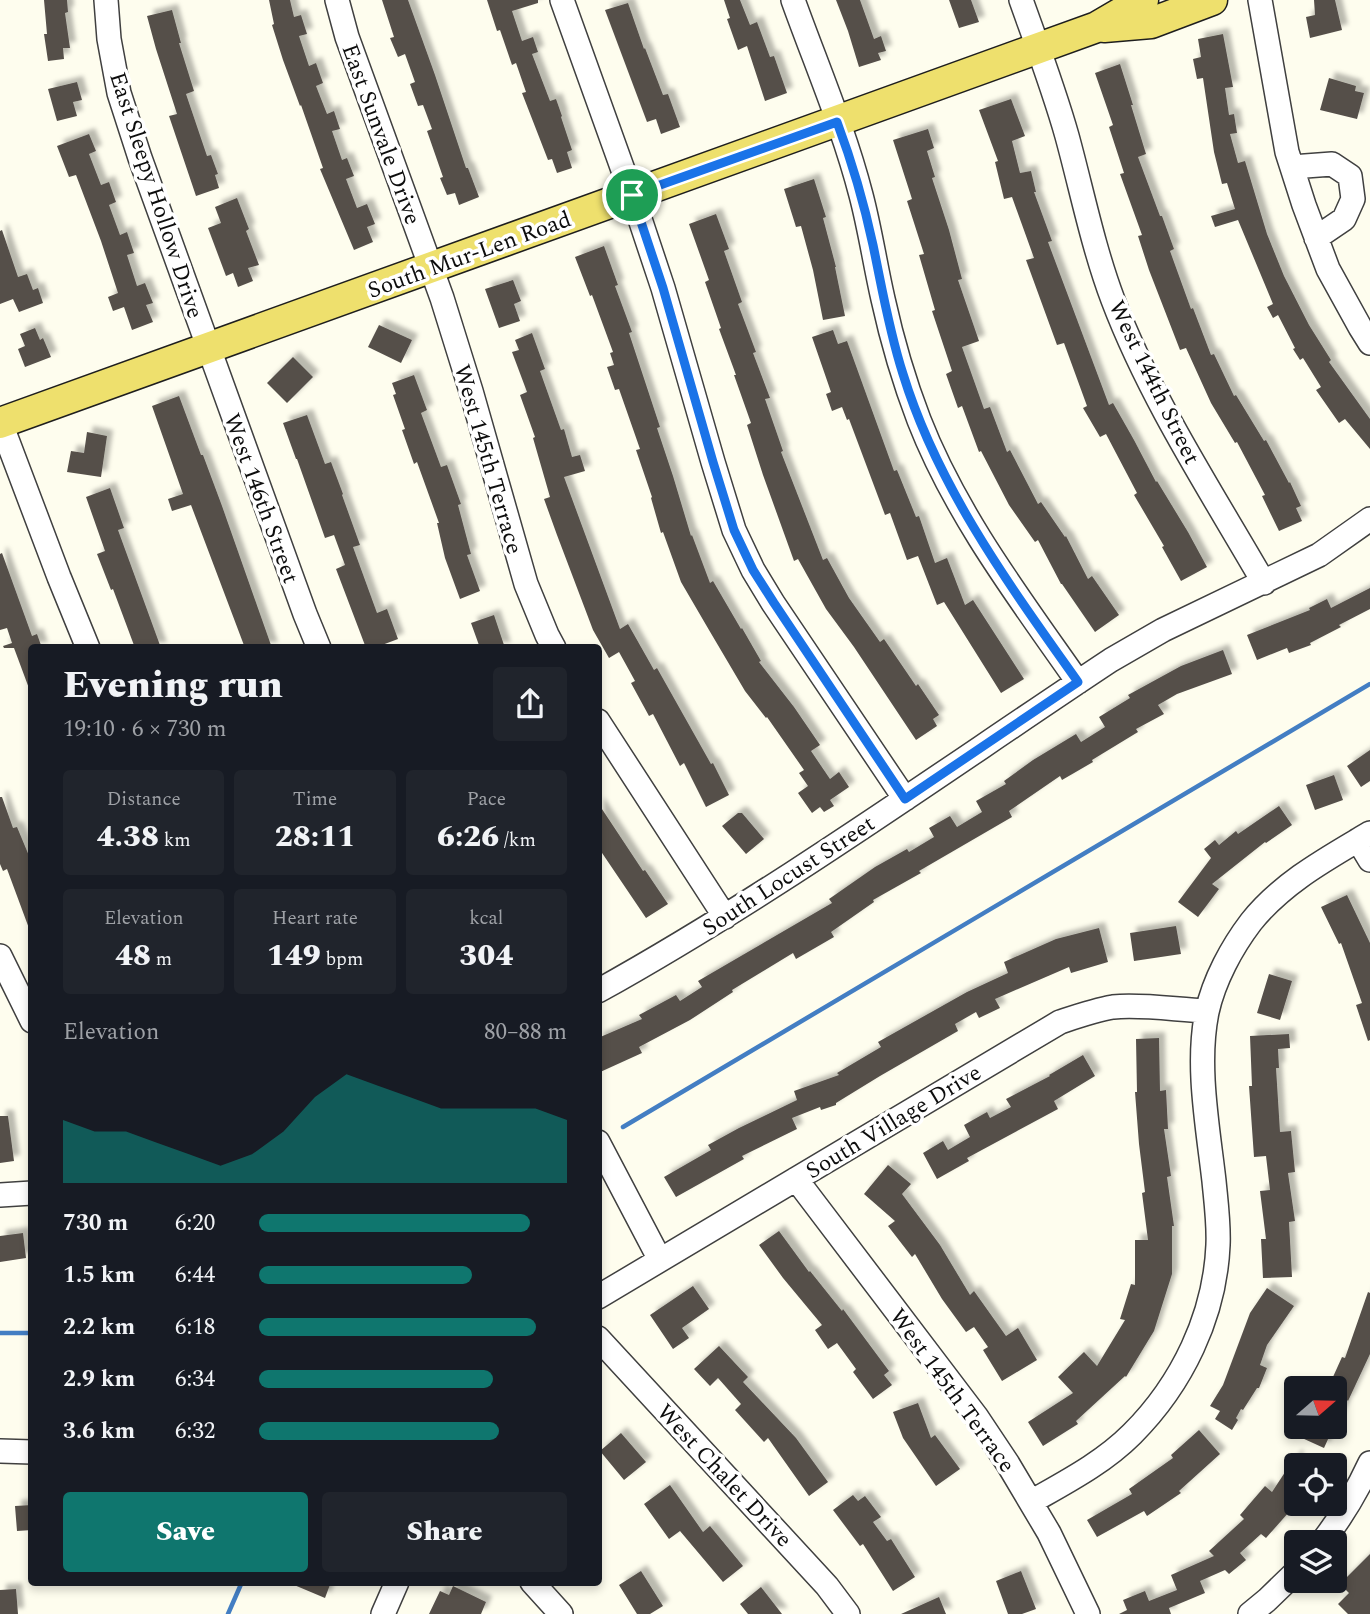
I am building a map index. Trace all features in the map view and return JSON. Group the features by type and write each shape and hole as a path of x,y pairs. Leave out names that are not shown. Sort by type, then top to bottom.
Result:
{"main road":[{"name":"South Mur-Len Road","path":"0,423 1038,49 1097,27 1143,0"},
{"name":"South Mur-Len Road","path":"1097,27 1151,23 1212,0"}],"street":[{"name":"East Sleepy Hollow Drive","path":"106,0 109,39 119,93 208,348"},
{"name":"East Sunvale Drive","path":"337,0 347,37 430,268"},
{"path":"562,0 663,288 734,530 753,570 905,799"},
{"path":"793,0 861,195 893,341 920,422 939,466 979,538 1078,682"},
{"name":"West 144th Street","path":"1021,0 1067,136 1089,225 1113,299 1133,348 1162,407 1264,583"},
{"path":"1260,0 1287,152 1328,269 1370,342"},
{"path":"1292,167 1332,164 1350,176 1353,199 1344,219 1316,238"},
{"name":"West 145th Terrace","path":"430,268 471,391 526,584 552,644"},
{"name":"West 146th Street","path":"208,348 316,644"},
{"path":"0,423 87,644"},
{"name":"South Locust Street","path":"602,989 724,917 1111,660 1163,630 1319,555 1370,519"},
{"path":"602,727 724,917"},
{"path":"1031,1502 1108,1455 1130,1436 1152,1413 1191,1353 1206,1314 1218,1245 1203,1063 1207,1012 1217,982 1251,922 1273,898 1303,874 1366,844"},
{"path":"0,956 28,1013"},
{"name":"South Village Drive","path":"602,1295 1060,1022 1113,1007 1207,1012"},
{"path":"602,1150 660,1259"},
{"name":"West 145th Terrace","path":"796,1179 976,1416 1031,1502 1069,1572 1088,1614"},
{"path":"0,1195 28,1193"},
{"name":"West Chalet Drive","path":"602,1342 827,1586 848,1614"},
{"path":"0,1451 28,1452"},
{"path":"1331,1530 1358,1488 1370,1462"},
{"path":"1251,1614 1284,1584"},
{"path":"383,1614 395,1586"},
{"path":"536,1586 561,1614"}],"building":[{"path":"44,0 67,0 68,12 65,13 70,48 63,48 64,59 48,61 44,34 47,34"},
{"path":"269,0 290,0 294,17 301,15 307,34 299,36 309,66 316,63 323,83 316,86 327,114 334,111 340,129 332,131 342,160 347,158 354,176 346,179 357,208 367,204 375,224 367,227 373,242 354,250 320,169 323,168 272,25 274,24"},
{"path":"382,0 408,0 466,168 479,197 459,205 455,193 447,195 427,131 432,129 423,105 418,106 410,84 415,82 405,54 398,57 390,38 394,37"},
{"path":"487,0 538,0 538,3 512,11 522,41 533,37 538,52 532,54 550,101 556,99 562,116 572,150 567,152 572,168 557,173 552,159 548,160 522,93 526,92 516,63 512,65"},
{"path":"724,0 740,0 750,25 757,22 770,57 774,56 787,93 765,101 747,46 738,50 727,19 730,18"},
{"path":"836,0 860,0 874,39 881,36 886,51 878,53 881,60 859,67"},
{"path":"949,0 971,0 979,22 959,28"},
{"path":"1314,0 1335,0 1342,30 1310,38 1306,17 1315,15"},
{"path":"628,3 663,95 668,94 680,127 661,134 656,119 647,122 605,10"},
{"path":"172,10 194,91 186,94 207,156 211,155 218,174 215,175 219,188 196,196 169,116 177,114 147,16"},
{"path":"1223,34 1233,87 1225,88 1229,115 1234,114 1237,133 1230,134 1238,163 1245,161 1267,234 1284,276 1309,325 1331,360 1329,362 1370,419 1370,449 1345,419 1339,423 1316,390 1321,387 1303,358 1300,360 1293,349 1295,348 1278,315 1273,318 1267,307 1273,304 1238,220 1215,227 1211,216 1235,209 1227,183 1222,184 1214,152 1203,78 1197,79 1193,59 1201,57 1198,39"},
{"path":"1120,64 1146,154 1138,157 1174,249 1170,251 1191,309 1193,308 1211,355 1214,354 1234,396 1236,395 1264,441 1266,440 1301,506 1296,508 1302,521 1279,531 1262,496 1265,495 1237,442 1235,443 1211,403 1186,348 1180,350 1149,270 1138,236 1142,235 1120,174 1124,173 1109,127 1113,125 1095,73"},
{"path":"1329,78 1356,86 1355,91 1364,93 1357,119 1320,110"},
{"path":"77,82 82,100 73,102 77,116 57,121 48,89"},
{"path":"1011,99 1025,136 1012,141 1020,173 1031,171 1034,192 1052,241 1048,242 1109,405 1113,403 1207,567 1181,581 1134,495 1137,493 1106,434 1100,437 1083,408 1087,406 1064,343 1057,345 1026,260 1034,258 1012,197 1004,199 995,162 998,161 979,110"},
{"path":"928,129 934,148 927,151 935,177 932,178 962,279 958,280 979,341 962,347 984,409 990,407 1007,452 1010,450 1038,504 1041,502 1066,536 1088,579 1092,576 1119,615 1095,632 1061,584 1038,540 1035,542 1009,505 981,451 979,452 962,406 958,408 946,374 952,371 932,311 935,310 919,255 924,254 907,201 912,199 893,140"},
{"path":"89,134 96,151 89,154 101,185 109,182 116,202 109,205 120,235 127,232 134,253 127,255 137,286 145,283 153,303 146,305 153,322 132,330 124,307 113,311 108,297 118,293 101,241 76,175 69,177 57,146"},
{"path":"814,179 826,217 823,218 845,316 823,320 801,226 796,227 784,189"},
{"path":"237,198 259,265 248,268 253,281 238,287 233,273 226,276 208,228 221,223 215,207"},
{"path":"716,214 729,249 724,251 742,302 738,304 770,398 765,399 783,451 781,452 823,560 827,558 849,598 880,642 884,639 939,715 933,719 937,726 916,740 826,609 798,559 794,561 747,425 751,423 719,329 721,328 705,282 709,280 689,224"},
{"path":"2,230 18,277 27,274 33,290 38,288 43,303 19,312 13,299 0,304"},
{"path":"604,246 660,427 657,428 691,536 710,583 713,581 761,661 759,662 820,745 811,751 830,779 839,772 849,787 830,800 834,806 824,812 820,807 812,813 798,793 808,786 799,773 804,770 745,691 681,582 663,532 661,533 636,450 640,449 619,389 615,390 607,367 614,365 610,353 613,352 575,257"},
{"path":"513,280 521,301 514,304 520,321 499,328 485,289"},
{"path":"379,325 412,340 401,363 368,347"},
{"path":"35,328 40,340 43,338 51,357 25,367 18,349 25,346 20,334"},
{"path":"833,330 838,344 847,341 894,471 897,470 916,517 919,516 935,563 947,558 965,605 973,600 1024,679 1001,693 944,602 937,605 918,556 907,560 890,513 885,515 849,419 847,420 842,407 832,411 826,394 831,392 812,337"},
{"path":"532,333 545,369 540,371 561,430 564,429 572,457 580,455 585,471 564,477 620,629 628,624 654,670 657,668 729,795 706,807 684,763 680,766 653,714 649,716 631,683 635,681 619,652 609,658 593,630 544,499 550,497 533,438 535,437 520,395 527,392 512,352 519,350 515,340"},
{"path":"293,357 313,377 287,403 267,383"},
{"path":"414,375 427,410 421,413 441,467 447,465 461,504 458,505 471,554 467,555 480,591 460,599 445,558 439,523 417,462 414,464 393,395 396,394 392,383"},
{"path":"179,396 222,506 271,644 243,644 191,505 172,511 168,499 183,494 152,406"},
{"path":"307,415 325,464 331,462 343,494 360,545 353,547 377,613 387,609 398,639 385,644 364,644 336,569 345,565 334,535 325,538 283,423"},
{"path":"87,432 107,436 101,477 67,472 71,451 84,453"},
{"path":"110,488 124,528 118,530 160,644 134,644 97,554 105,551 86,497"},
{"path":"2,553 32,636 37,634 41,644 28,644 28,686 14,648 3,646 12,643 7,628 0,630"},
{"path":"1370,588 1370,609 1339,625 1341,627 1310,643 1311,645 1289,653 1287,648 1257,660 1247,635 1310,610 1309,608 1327,599 1331,608"},
{"path":"494,615 504,644 479,644 471,623"},
{"path":"1223,650 1232,674 1177,694 1158,705 1164,714 1136,729 1138,732 1092,760 1093,762 1062,780 1060,776 1009,811 1012,817 873,900 874,902 831,932 834,937 796,959 793,953 732,990 733,992 690,1020 639,1047 642,1053 602,1071 602,1036 642,1019 639,1015 676,995 680,1001 702,987 698,981 832,903 829,899 875,867 934,837 929,828 950,816 957,827 982,812 976,801 1006,784 1004,781 1033,760 1076,734 1081,742 1105,727 1099,717 1130,698 1128,695 1181,666"},
{"path":"1370,750 1370,781 1361,787 1347,766"},
{"path":"1334,775 1343,800 1315,810 1306,785"},
{"path":"2,797 13,828 17,827 28,853 28,926 7,869 3,871 0,864"},
{"path":"1279,806 1292,825 1265,842 1212,884 1219,889 1198,917 1178,902 1211,858 1204,849 1215,840 1219,845 1236,831 1238,834"},
{"path":"602,809 668,904 646,918 602,853"},
{"path":"738,813 742,813 764,839 746,854 722,826"},
{"path":"1347,895 1370,943 1368,1041 1356,1005 1362,1003 1341,943 1339,944 1321,907"},
{"path":"1176,926 1181,954 1134,961 1130,933"},
{"path":"1099,928 1108,962 1071,973 1069,967 995,999 1000,1008 979,1018 976,1012 955,1024 958,1031 836,1105 821,1110 820,1107 792,1118 797,1129 742,1156 744,1159 676,1197 664,1177 711,1150 708,1145 797,1100 794,1091 839,1075 837,1073 881,1047 878,1042 967,992 1008,973 1004,962 1056,939"},
{"path":"1269,974 1292,981 1280,1020 1257,1013"},
{"path":"1289,1034 1290,1048 1278,1049 1279,1068 1276,1068 1280,1132 1291,1131 1295,1172 1288,1173 1295,1221 1289,1222 1292,1277 1263,1278 1261,1239 1266,1239 1260,1191 1270,1190 1266,1156 1254,1157 1249,1086 1252,1086 1250,1036"},
{"path":"1159,1038 1160,1091 1166,1090 1168,1129 1164,1129 1171,1176 1167,1177 1174,1226 1172,1274 1154,1331 1126,1377 1076,1421 1078,1424 1043,1446 1028,1422 1073,1393 1058,1377 1084,1352 1097,1366 1125,1320 1120,1319 1131,1284 1135,1285 1135,1240 1148,1240 1135,1092 1136,1039"},
{"path":"1083,1055 1095,1076 1054,1101 1058,1109 967,1158 969,1161 937,1179 923,1153 943,1141 948,1150 970,1137 964,1125 987,1112 990,1118 1011,1107 1006,1099"},
{"path":"0,1116 8,1116 14,1161 0,1163"},
{"path":"888,1165 911,1184 902,1194 940,1245 970,1295 974,1291 1006,1336 1018,1328 1037,1360 1002,1381 983,1350 988,1347 974,1327 966,1332 915,1254 912,1257 888,1226 895,1221 864,1194"},
{"path":"779,1231 809,1272 842,1311 843,1309 889,1371 884,1375 892,1385 873,1399 853,1372 856,1369 837,1343 828,1349 815,1330 822,1325 759,1245"},
{"path":"23,1233 26,1258 0,1262 0,1236"},
{"path":"693,1286 709,1309 682,1328 689,1338 673,1349 650,1315"},
{"path":"1267,1288 1294,1306 1267,1345 1260,1365 1267,1368 1259,1388 1243,1410 1241,1409 1232,1430 1215,1419 1220,1411 1210,1406 1223,1385 1250,1313"},
{"path":"1368,1292 1370,1354 1348,1401 1348,1376 1333,1376 1342,1357 1345,1358"},
{"path":"719,1346 748,1377 743,1382 796,1438 828,1482 809,1496 768,1438 764,1442 735,1410 741,1404 718,1378 710,1386 694,1369"},
{"path":"918,1403 931,1438 935,1435 960,1469 936,1486 903,1438 893,1412"},
{"path":"1199,1430 1220,1454 1179,1491 1181,1493 1147,1516 1144,1511 1097,1537 1087,1520 1132,1494 1129,1489 1173,1458 1171,1455"},
{"path":"621,1433 646,1462 624,1480 602,1453 602,1449"},
{"path":"1304,1439 1328,1439 1324,1448"},
{"path":"1284,1474 1285,1516 1266,1538 1261,1534 1240,1553 1246,1560 1229,1574 1225,1570 1200,1581 1205,1593 1169,1608 1171,1614 1119,1614 1127,1610 1123,1600 1145,1591 1149,1601 1177,1590 1171,1575 1214,1556 1209,1551 1244,1519 1240,1515 1265,1486 1272,1492"},
{"path":"670,1485 703,1532 710,1526 743,1566 723,1582 680,1531 669,1539 644,1504"},
{"path":"853,1495 858,1501 865,1496 881,1517 873,1522 887,1541 891,1539 915,1577 893,1591 863,1544 860,1546 833,1510"},
{"path":"28,1505 28,1530 17,1531 15,1506"},
{"path":"1370,1554 1370,1614 1348,1614 1338,1604 1349,1593 1347,1577"},
{"path":"641,1571 663,1606 650,1614 637,1614 619,1585"},
{"path":"1021,1571 1036,1609 1022,1614 1008,1614 996,1581"},
{"path":"296,1586 330,1586 325,1598"},
{"path":"453,1586 486,1602 481,1614 429,1614 440,1591 449,1595"},
{"path":"761,1587 782,1614 748,1614 740,1604"},
{"path":"16,1589 18,1614 0,1614 0,1590"},
{"path":"939,1597 946,1614 901,1614"}],"waterway":[{"path":"623,1127 1370,684"},
{"path":"0,1333 28,1333"},
{"path":"228,1614 240,1586"}],"route":[{"path":"837,122 861,195 890,330 920,422 939,466 979,538 1078,682 905,799 753,570 734,530 663,288 632,195 837,122"}]}
